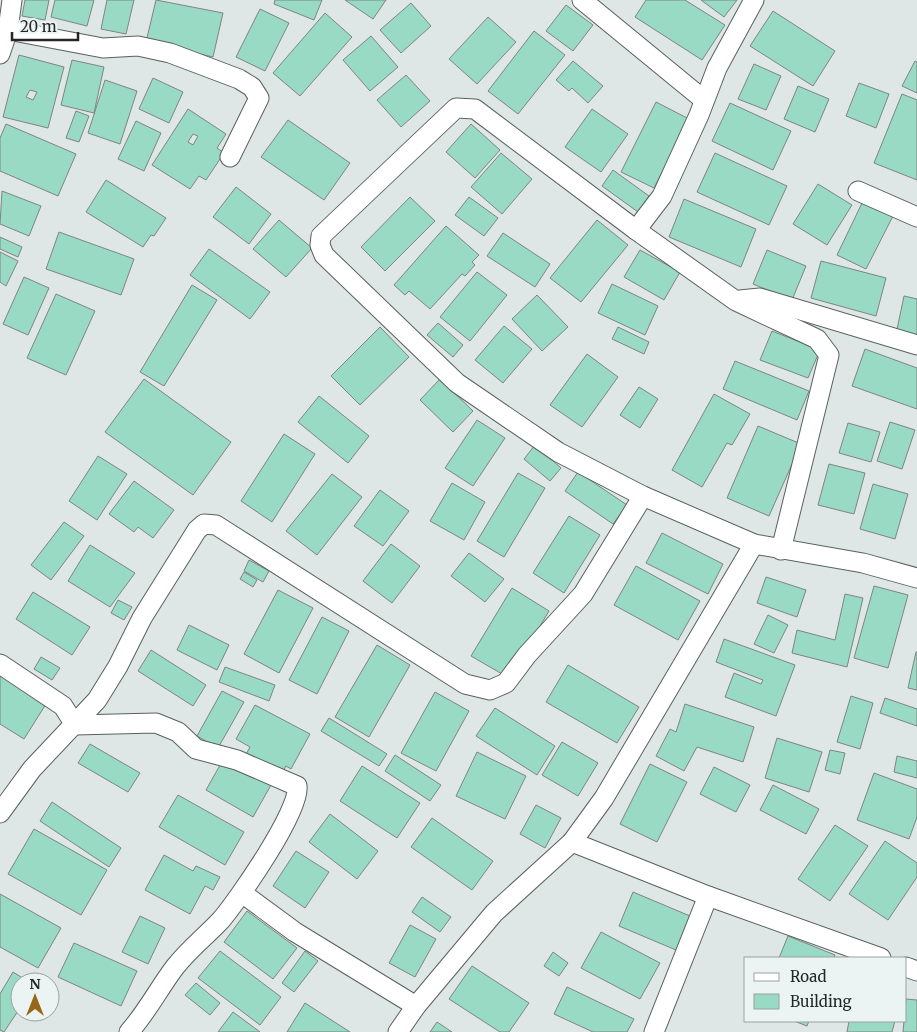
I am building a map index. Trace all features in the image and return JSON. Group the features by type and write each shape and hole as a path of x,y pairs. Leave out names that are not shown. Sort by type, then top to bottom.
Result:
{"street":[{"path":"0,54 8,30 12,0"},
{"path":"582,0 704,100"},
{"path":"636,230 662,196 717,68 754,0"},
{"path":"8,30 103,48 138,46 170,53 239,79 252,87 259,98 230,157"},
{"path":"781,550 829,355 817,339 736,301 636,230 475,109 456,108 321,236 320,246 324,255 457,383 558,452 643,496 754,544 781,550 863,563 917,578"},
{"path":"858,191 917,217"},
{"path":"736,301 760,298 917,345"},
{"path":"0,813 32,769 97,700 118,666 142,618 197,530 204,524 216,525 465,684 490,690 506,683 527,655 583,594 643,496"},
{"path":"398,1032 416,1006 494,913 572,842 604,798 754,544"},
{"path":"0,664 63,706 75,725"},
{"path":"75,725 156,723 178,732 196,749 237,760 297,786 298,794 291,811 242,893 220,921 176,966 129,1032"},
{"path":"572,842 708,896 878,957"},
{"path":"242,893 295,932 416,1006"},
{"path":"654,1032 708,896"}],"building":[{"path":"25,0 49,0 45,20 22,16"},
{"path":"55,0 94,0 87,26 51,17"},
{"path":"107,0 134,0 126,34 101,29"},
{"path":"156,0 223,13 213,57 146,42"},
{"path":"275,0 322,0 314,20 274,4"},
{"path":"345,0 386,0 373,19"},
{"path":"646,0 685,0 725,25 702,60 635,17"},
{"path":"701,0 737,0 724,17"},
{"path":"411,3 431,26 401,53 380,30"},
{"path":"566,5 593,25 573,51 546,31"},
{"path":"260,9 289,23 265,71 236,57"},
{"path":"773,11 835,51 813,86 750,46"},
{"path":"325,13 352,37 300,96 273,73"},
{"path":"488,17 516,42 477,84 449,59"},
{"path":"534,31 565,55 518,114 488,91"},
{"path":"371,36 398,67 370,91 343,60"},
{"path":"19,55 64,67 48,128 3,117","holes":["30,90 37,92 33,100 26,97"]},
{"path":"72,60 104,67 94,113 61,105"},
{"path":"573,61 603,86 588,103 572,88 569,91 556,80"},
{"path":"915,61 917,62 917,93 902,86"},
{"path":"754,64 781,76 766,110 738,99"},
{"path":"406,75 430,101 401,127 377,100"},
{"path":"153,78 183,92 169,123 139,109"},
{"path":"105,80 137,91 120,144 88,133"},
{"path":"859,83 889,94 876,128 846,116"},
{"path":"798,86 829,99 815,132 784,119"},
{"path":"902,94 917,100 917,180 874,163"},
{"path":"656,102 689,119 654,188 621,172"},
{"path":"730,103 791,131 773,170 712,141"},
{"path":"188,109 226,134 217,148 224,153 206,180 199,176 190,189 152,165","holes":["193,134 198,136 193,145 188,142"]},
{"path":"592,109 628,134 601,172 565,147"},
{"path":"76,111 89,116 79,142 66,138"},
{"path":"288,120 350,163 324,200 261,157"},
{"path":"136,121 161,133 144,171 118,159"},
{"path":"6,124 76,154 58,196 0,171 0,138"},
{"path":"471,124 500,150 475,178 446,152"},
{"path":"501,153 532,179 502,214 471,187"},
{"path":"715,153 787,186 769,225 697,192"},
{"path":"613,170 649,196 638,212 602,186"},
{"path":"106,180 166,218 154,236 151,235 143,247 86,212"},
{"path":"818,184 852,205 827,245 793,224"},
{"path":"236,187 271,214 249,244 213,217"},
{"path":"2,191 41,206 29,236 0,224"},
{"path":"410,197 435,221 385,271 361,247"},
{"path":"469,197 498,218 484,236 455,215"},
{"path":"684,199 756,229 741,267 669,237"},
{"path":"863,201 893,216 866,269 837,255"},
{"path":"279,220 312,248 286,277 253,249"},
{"path":"597,220 628,245 581,302 550,278"},
{"path":"446,226 479,255 472,262 475,265 465,276 462,274 430,309 409,291 405,295 394,285"},
{"path":"59,232 134,259 121,295 46,269"},
{"path":"503,233 550,264 535,287 487,256"},
{"path":"0,237 22,247 18,257 0,249"},
{"path":"209,249 270,292 250,319 190,275"},
{"path":"640,250 680,272 664,300 624,277"},
{"path":"767,250 806,266 792,300 753,284"},
{"path":"0,252 18,261 6,286 0,282"},
{"path":"821,261 886,278 876,316 811,298"},
{"path":"477,272 507,295 470,341 440,317"},
{"path":"24,277 49,288 28,335 3,324"},
{"path":"612,284 658,306 645,335 598,313"},
{"path":"192,285 217,300 164,386 140,372"},
{"path":"56,294 95,311 66,375 27,358"},
{"path":"537,295 568,327 542,351 512,319"},
{"path":"904,296 917,299 917,339 896,334"},
{"path":"438,323 463,345 453,357 427,335"},
{"path":"504,326 532,349 503,383 475,360"},
{"path":"380,327 409,357 360,405 331,376"},
{"path":"618,327 649,342 644,354 612,339"},
{"path":"772,331 820,350 808,378 760,360"},
{"path":"865,349 917,368 917,409 852,386"},
{"path":"587,354 618,377 582,427 550,405"},
{"path":"735,361 809,391 797,420 723,389"},
{"path":"144,379 231,442 193,495 105,432"},
{"path":"440,379 473,411 453,432 420,400"},
{"path":"639,387 658,399 640,428 620,415"},
{"path":"714,394 750,414 732,445 727,443 702,487 672,470"},
{"path":"319,396 369,436 348,463 298,422"},
{"path":"477,420 505,438 473,486 445,468"},
{"path":"890,422 915,430 902,469 877,461"},
{"path":"848,423 880,432 871,462 839,453"},
{"path":"758,426 801,444 769,516 727,498"},
{"path":"284,434 315,454 272,522 241,501"},
{"path":"535,445 561,468 550,481 524,459"},
{"path":"98,456 127,474 97,520 69,501"},
{"path":"829,464 865,473 854,514 818,505"},
{"path":"578,472 627,505 613,524 565,491"},
{"path":"518,473 545,488 504,557 477,541"},
{"path":"332,474 362,497 317,555 286,531"},
{"path":"134,481 174,510 153,538 138,527 134,532 109,514"},
{"path":"452,483 485,502 464,540 430,521"},
{"path":"873,484 908,494 895,539 860,529"},
{"path":"380,490 409,511 383,546 354,526"},
{"path":"569,516 600,535 564,593 533,573"},
{"path":"64,522 84,536 51,580 31,565"},
{"path":"662,533 723,564 708,594 646,563"},
{"path":"391,544 420,566 392,603 363,581"},
{"path":"90,545 135,573 110,607 68,581"},
{"path":"469,553 504,579 485,602 451,576"},
{"path":"249,560 269,571 263,582 244,571"},
{"path":"636,566 700,601 678,640 614,605"},
{"path":"244,572 257,580 253,587 240,579"},
{"path":"766,577 806,590 797,617 757,603"},
{"path":"874,586 908,595 888,668 854,658"},
{"path":"512,588 549,611 509,678 471,656"},
{"path":"278,590 313,608 279,673 244,654"},
{"path":"33,592 90,627 72,655 16,619"},
{"path":"845,594 863,598 847,667 792,653 797,630 835,640"},
{"path":"118,600 132,607 124,620 111,613"},
{"path":"768,615 788,625 774,653 754,644"},
{"path":"322,617 349,631 317,694 289,680"},
{"path":"189,625 229,645 217,670 177,650"},
{"path":"724,639 795,665 776,716 725,697 734,673 761,684 763,680 716,662"},
{"path":"377,645 410,665 369,737 335,717"},
{"path":"151,650 206,685 193,706 138,671"},
{"path":"917,652 917,690 908,688"},
{"path":"41,657 60,668 52,680 34,669"},
{"path":"568,665 639,707 617,743 546,702"},
{"path":"225,667 275,685 269,701 219,682"},
{"path":"0,675 46,704 24,739 0,724"},
{"path":"222,691 244,702 218,748 197,736"},
{"path":"435,692 469,711 436,771 401,753"},
{"path":"851,696 873,703 860,749 837,742"},
{"path":"885,698 917,709 917,726 880,713"},
{"path":"685,704 754,727 743,762 697,747 684,771 656,756 670,729 676,732"},
{"path":"255,705 310,734 291,769 286,766 279,778 244,758 250,747 236,739"},
{"path":"495,708 555,746 537,775 476,736"},
{"path":"329,718 387,754 379,766 321,731"},
{"path":"777,738 822,752 809,792 765,778"},
{"path":"562,742 598,763 578,796 542,775"},
{"path":"90,744 140,773 128,792 78,763"},
{"path":"830,750 845,753 840,774 825,770"},
{"path":"477,752 526,776 505,819 456,796"},
{"path":"395,755 441,785 430,801 385,771"},
{"path":"897,756 917,761 917,778 894,772"},
{"path":"224,758 271,785 253,817 206,790"},
{"path":"650,764 687,782 657,842 620,824"},
{"path":"362,766 420,803 397,838 340,801"},
{"path":"714,767 750,785 736,812 700,794"},
{"path":"874,773 917,789 917,817 909,839 857,820"},
{"path":"773,785 819,809 806,834 760,810"},
{"path":"178,795 244,832 225,865 159,827"},
{"path":"52,802 121,848 109,867 40,821"},
{"path":"536,805 561,818 545,848 520,834"},
{"path":"330,814 378,851 357,879 309,842"},
{"path":"432,818 493,861 472,890 411,847"},
{"path":"835,825 868,846 830,901 798,879"},
{"path":"34,829 107,870 81,915 8,874"},
{"path":"885,841 917,863 917,877 888,920 849,894"},
{"path":"296,851 329,872 305,908 273,886"},
{"path":"164,855 193,871 196,866 220,877 213,890 205,886 190,914 145,890"},
{"path":"633,892 690,916 676,950 619,926"},
{"path":"0,894 61,928 38,968 0,947"},
{"path":"422,897 451,917 440,932 412,912"},
{"path":"247,911 297,948 273,979 224,942"},
{"path":"140,916 165,928 148,964 122,952"},
{"path":"410,925 436,939 415,977 389,963"},
{"path":"601,932 660,963 640,999 581,968"},
{"path":"788,936 835,955 834,957 779,957"},
{"path":"74,943 137,971 121,1006 60,978 60,973"},
{"path":"220,951 281,997 260,1025 198,978"},
{"path":"305,951 318,961 294,992 282,983"},
{"path":"553,952 568,963 559,976 544,966"},
{"path":"472,966 529,1003 509,1032 500,1032 449,999"},
{"path":"10,977 11,1022 4,1032 0,1030 0,994"},
{"path":"196,983 220,1003 210,1015 185,995"},
{"path":"567,987 634,1019 627,1032 593,1032 554,1014"},
{"path":"907,999 917,1000 917,1032 903,1032 904,1022 907,1022"},
{"path":"305,1003 350,1032 287,1032"},
{"path":"233,1012 260,1032 218,1032"},
{"path":"437,1022 452,1032 430,1032"},
{"path":"797,1022 809,1022 807,1026"},
{"path":"849,1022 895,1022 892,1032 847,1032"}]}
